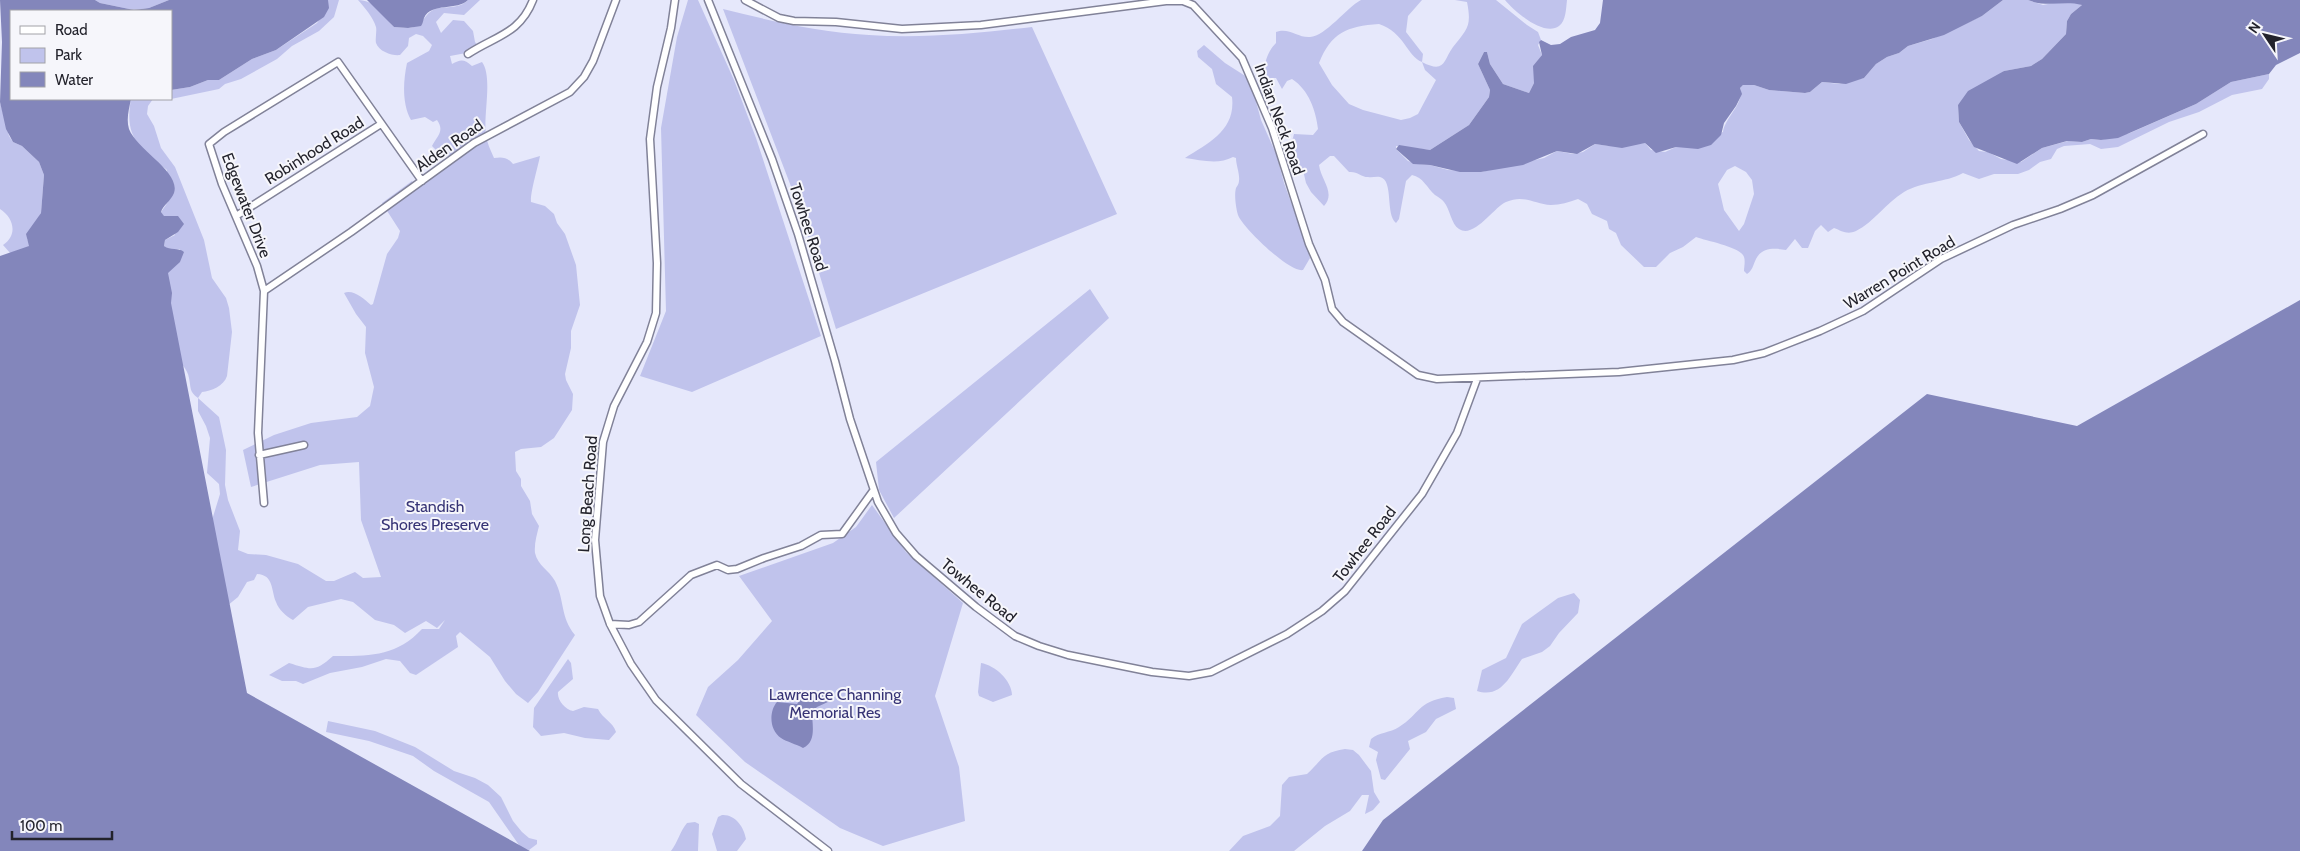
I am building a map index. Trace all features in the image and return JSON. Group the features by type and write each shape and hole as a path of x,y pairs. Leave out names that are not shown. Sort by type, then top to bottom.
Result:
{"street":[{"path":"468,54 511,30 527,13 533,0"},
{"name":"Alden Road","path":"264,291 344,237 481,138 561,98 573,90 593,62 616,0"},
{"name":"Long Beach Road","path":"674,0 671,28 657,87 650,139 657,263 656,313 647,342 608,419 602,448 595,562 600,596 610,624 635,672 663,709 741,784 828,851"},
{"name":"Towhee Road","path":"708,0 772,159 798,234 832,347 850,419 873,491 891,526 916,556 976,608 1016,636 1062,653 1172,675 1203,674 1290,632 1331,604 1345,591 1375,556 1430,481 1463,421 1477,379"},
{"name":"Indian Neck Road","path":"745,0 780,18 794,21 836,22 902,28 980,25 1166,0 1184,1 1196,7 1234,48 1245,63 1272,128 1309,244 1336,315 1421,377 1442,380 1560,374"},
{"name":"Edgewater Drive","path":"264,503 258,424 264,291 257,266 209,144 224,132 338,62 381,124"},
{"path":"381,124 422,181"},
{"name":"Robinhood Road","path":"236,216 381,124"},
{"name":"Warren Point Road","path":"1560,374 1619,372 1732,360 1764,353 1820,331 1863,311 1941,259 2019,222 2088,198 2203,134"},
{"path":"259,455 304,445"},
{"path":"610,624 629,625 640,622 691,575 706,568 717,566 728,570 736,569 801,546 821,535 842,534 873,491"}],"green space":[{"path":"95,0 169,0 149,8 134,10 100,3"},
{"path":"328,0 339,0 334,17 319,31 292,46 277,59 241,79 225,84 219,89 172,99 172,90 190,87 208,80 219,80 252,59 276,50 317,23 328,8"},
{"name":"Standish Shores Preserve","path":"358,0 374,5 394,27 411,28 417,26 435,9 461,5 468,0 480,0 464,15 444,13 436,22 441,33 453,20 464,21 473,31 475,42 478,46 466,53 450,56 452,64 462,61 472,66 482,62 487,77 486,135 494,158 504,158 513,164 540,156 531,202 545,206 554,214 557,223 565,234 576,265 580,305 571,331 571,348 565,374 573,394 572,410 554,438 541,447 521,449 515,452 516,471 521,479 521,486 530,501 532,514 539,526 535,543 536,557 555,581 567,622 575,635 538,692 528,703 516,694 505,681 490,657 460,632 456,636 458,647 416,675 410,673 400,661 386,659 362,667 330,673 303,684 296,681 282,681 269,675 289,663 313,668 322,665 333,656 370,655 392,650 412,638 422,629 439,629 445,620 437,628 426,621 405,633 394,625 375,620 353,602 341,599 308,607 293,620 277,605 269,580 257,574 254,580 247,582 238,597 227,606 208,533 220,494 219,484 207,473 210,438 198,411 198,398 219,417 226,450 225,485 228,500 240,531 238,550 248,554 266,555 298,564 326,581 334,581 355,572 363,578 381,577 361,520 359,462 320,465 251,487 243,450 274,435 311,423 357,417 370,406 374,387 365,353 366,327 344,293 355,293 371,305 373,304 387,254 398,238 400,231 382,203 412,181 417,189 451,164 451,155 448,156 446,152 437,151 432,146 440,130 437,120 433,122 425,117 411,120 406,107 404,85 407,63 429,51 432,45 423,36 416,34 409,38 408,46 400,55 383,51 376,43 376,27 373,20"},
{"path":"688,0 698,0 734,80 756,138 821,336 692,392 640,376 666,311 661,128 677,37"},
{"path":"1361,0 1422,0 1408,16 1406,32 1423,54 1422,62 1435,67 1445,61 1467,27 1469,17 1467,2 1455,0 1496,0 1538,32 1541,40 1538,45 1542,55 1534,66 1534,83 1529,93 1503,84 1490,64 1487,52 1484,52 1478,64 1490,90 1489,97 1469,125 1430,150 1396,146 1396,149 1408,161 1448,170 1481,172 1544,158 1557,151 1573,154 1583,152 1595,144 1609,146 1645,143 1651,150 1665,152 1676,147 1682,147 1723,132 1740,99 1740,88 1743,85 1754,85 1769,90 1805,93 1810,92 1822,82 1839,84 1864,78 1876,64 1887,57 1899,53 1908,46 1932,39 1982,16 2003,0 2028,0 2043,5 2068,0 2082,5 2071,14 2067,21 2066,34 2042,59 2031,66 2004,71 1958,105 1959,122 1969,140 1979,151 1988,152 2001,159 2021,162 2042,148 2068,141 2101,140 2130,133 2196,104 2231,82 2269,74 2269,79 2262,89 2232,95 2199,112 2169,122 2118,147 2101,149 2090,144 2064,146 2057,149 2051,159 2040,162 2029,170 2018,174 1994,174 1979,179 1963,173 1949,179 1911,188 1898,196 1869,223 1856,231 1847,233 1834,228 1828,232 1821,225 1815,231 1808,248 1802,248 1795,239 1786,250 1765,250 1756,259 1752,269 1747,274 1744,271 1744,257 1739,252 1728,246 1696,237 1683,247 1670,253 1656,267 1644,267 1621,245 1616,233 1609,229 1607,221 1592,214 1587,204 1578,199 1551,205 1524,199 1512,200 1501,205 1471,230 1465,231 1456,227 1443,201 1422,180 1412,175 1406,181 1399,219 1396,223 1391,212 1387,184 1384,179 1380,177 1366,177 1349,172 1334,156 1330,156 1319,165 1329,196 1324,206 1311,192 1306,183 1303,170 1291,155 1290,149 1294,134 1313,135 1318,129 1311,101 1303,89 1292,79 1287,81 1282,89 1276,78 1262,78 1268,55 1276,43 1276,32 1285,31 1306,37 1316,35 1323,32","holes":["1379,24 1394,32 1412,55 1422,62 1425,70 1436,80 1418,114 1401,120 1363,110 1349,104 1332,85 1319,63 1329,45 1342,33 1349,29","1735,166 1746,172 1752,180 1754,194 1744,224 1739,231 1724,210 1718,184 1727,170"]},
{"path":"1505,0 1567,0 1561,24 1553,28 1546,28 1538,26 1522,16"},
{"path":"723,9 795,25 869,35 930,36 1032,27 1117,214 836,329 800,210"},
{"path":"1204,45 1225,63 1250,79 1261,120 1277,156 1284,183 1308,249 1310,258 1303,270 1288,264 1267,248 1248,230 1238,215 1235,191 1239,178 1236,158 1233,157 1221,161 1203,161 1185,158 1219,134 1230,118 1232,108 1232,97 1216,84 1212,69 1198,57 1197,51"},
{"path":"131,100 152,100 148,106 147,114 154,126 161,148 175,167 204,240 212,278 226,298 229,308 232,332 227,376 220,385 202,392 198,398 190,387 187,372 178,357 173,334 167,273 180,261 180,249 167,249 164,246 165,240 175,235 161,212 168,202 167,170 141,148 132,133 129,112"},
{"path":"0,102 9,136 13,142 22,146 39,162 44,175 41,213 27,238 30,246 11,254 3,245 11,236 11,222 0,209"},
{"path":"1090,289 1109,318 894,518 879,490 876,462"},
{"name":"Lawrence Channing Memorial Res","path":"872,505 906,552 963,603 935,696 959,767 965,821 883,846 840,828 745,762 696,715 708,687 738,660 772,621 739,576 833,543 856,527"},
{"path":"1574,593 1580,600 1578,613 1559,633 1550,646 1542,652 1522,659 1510,678 1499,688 1486,693 1477,691 1482,670 1506,658 1522,624 1558,598"},
{"path":"568,659 571,663 573,679 558,692 560,701 573,711 584,707 598,709 616,732 609,740 585,738 564,733 541,736 533,727 534,708"},
{"path":"981,663 992,667 1002,674 1009,684 1012,695 993,702 979,696"},
{"path":"1447,697 1454,698 1456,709 1436,719 1426,732 1408,741 1410,749 1385,780 1381,779 1376,760 1378,752 1369,747 1371,739 1399,727 1424,705"},
{"path":"328,721 375,731 415,747 454,771 475,778 488,785 501,797 513,821 522,832 529,838 537,840 537,844 529,850 521,848 489,802 434,771 413,756 369,741 326,732"},
{"path":"1345,749 1353,750 1359,755 1371,771 1374,792 1380,802 1373,810 1365,814 1369,795 1362,795 1350,811 1325,826 1294,851 1229,851 1243,836 1270,826 1280,816 1282,785 1289,777 1307,774 1327,755"},
{"path":"722,815 735,819 743,830 746,839 737,851 717,851 712,834 718,817"},
{"path":"695,822 699,824 698,851 671,851 687,823"}],"water":[{"path":"0,0 95,0 100,3 134,10 10,10 10,100 131,100 128,118 129,129 140,145 171,177 174,193 161,212 164,216 178,216 184,224 178,232 165,240 164,246 184,252 180,262 168,273 172,293 171,303 247,693 530,851 0,851 0,256 29,246 26,234 41,213 44,175 39,162 22,146 13,142 6,129 0,102 2,42"},
{"path":"169,0 328,0 329,8 324,17 276,50 252,59 219,80 208,80 190,87 172,90 172,10 134,10 149,8"},
{"path":"367,0 468,0 458,5 432,10 427,13 421,26 408,28 394,27"},
{"path":"1603,0 2003,0 1982,16 1944,35 1908,46 1899,53 1887,57 1876,64 1864,78 1846,84 1822,82 1810,92 1805,93 1769,90 1754,85 1743,85 1740,88 1742,94 1724,123 1721,135 1711,145 1698,149 1676,147 1656,153 1645,143 1622,148 1595,144 1577,154 1557,151 1523,165 1481,172 1460,172 1430,165 1413,164 1396,149 1399,145 1430,150 1469,125 1489,97 1490,90 1478,64 1484,52 1487,52 1490,64 1503,84 1529,93 1534,83 1533,66 1542,55 1539,42 1541,40 1551,45 1560,44 1571,37 1595,30 1600,23"},
{"path":"2028,0 2300,0 2300,53 2276,65 2269,74 2231,82 2196,104 2118,138 2091,139 2082,142 2067,141 2042,148 2017,164 1974,147 1959,122 1958,105 1968,91 2004,71 2031,66 2042,59 2066,34 2067,21 2071,14 2082,5 2069,3 2049,4"},
{"path":"2300,300 2300,851 1362,851 1383,820 1927,394 2077,426"},
{"path":"814,692 822,693 830,701 817,707 812,712 812,737 810,742 803,748 777,735 772,725 772,715 777,702 797,704 803,696"}]}
